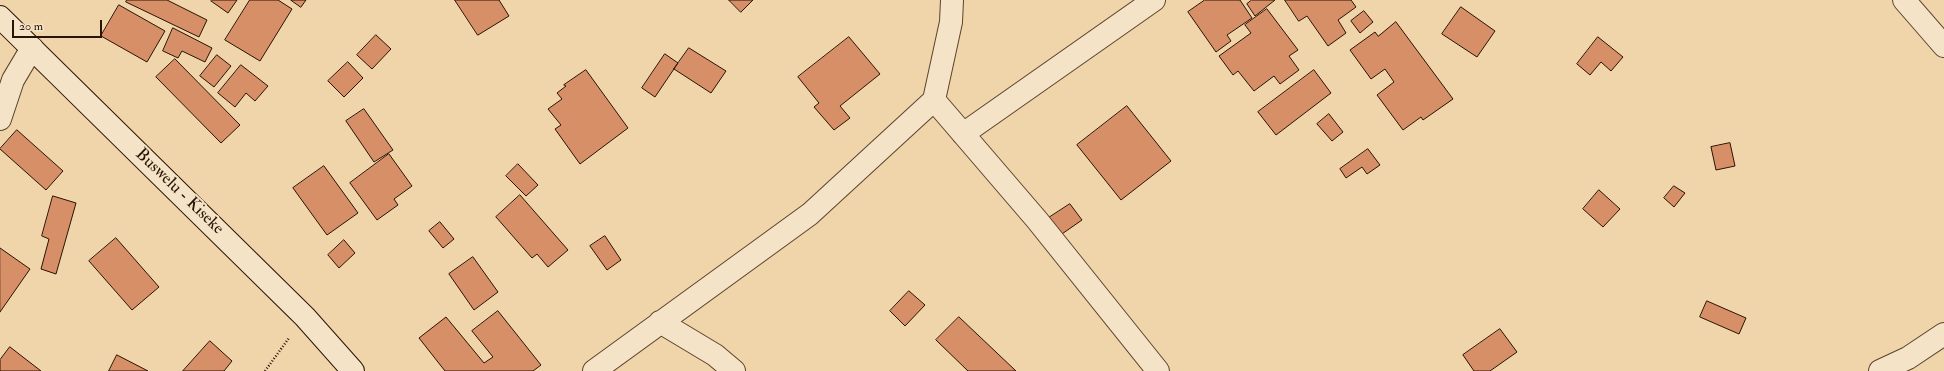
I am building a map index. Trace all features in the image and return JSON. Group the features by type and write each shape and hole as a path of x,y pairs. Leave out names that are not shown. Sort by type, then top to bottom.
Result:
{"street":[{"path":"594,371 810,214 934,100 951,22 952,0"},
{"path":"963,134 1154,0"},
{"path":"1904,0 1944,46"},
{"name":"Buswelu - Kiseke","path":"0,17 305,317 353,371"},
{"path":"0,118 12,80 32,48"},
{"path":"934,100 1037,220 1158,371"},
{"path":"660,322 714,355 734,371"},
{"path":"1880,371 1908,358 1944,334"}],"path":[{"path":"265,371 305,317"}],"building":[{"path":"127,0 167,0 207,20 199,37 126,2"},
{"path":"237,0 228,13 211,1"},
{"path":"250,0 278,0 292,9 260,61 225,40"},
{"path":"291,0 306,0 301,7"},
{"path":"455,0 499,0 509,16 478,35"},
{"path":"729,0 753,0 741,12"},
{"path":"1205,0 1240,0 1252,18 1227,35 1231,41 1216,52 1188,12"},
{"path":"1252,0 1275,0 1255,16 1247,4"},
{"path":"1285,0 1351,0 1356,7 1338,20 1346,33 1328,46 1307,16 1299,21"},
{"path":"119,5 165,31 147,62 101,36"},
{"path":"1461,7 1495,31 1477,57 1442,34"},
{"path":"1267,9 1298,50 1289,56 1299,70 1280,84 1274,76 1254,91 1238,71 1233,75 1219,56 1251,33 1245,25"},
{"path":"1364,11 1373,22 1360,33 1351,21"},
{"path":"1396,22 1453,99 1423,120 1421,117 1403,130 1377,95 1394,82 1385,69 1371,79 1350,50 1375,32 1378,36"},
{"path":"173,28 212,48 205,62 182,51 178,58 163,51"},
{"path":"376,35 391,49 372,69 357,55"},
{"path":"849,37 880,74 840,106 850,118 834,130 814,107 819,103 798,77"},
{"path":"1598,37 1623,57 1611,71 1601,62 1590,75 1577,64"},
{"path":"689,48 726,71 711,93 674,69"},
{"path":"665,54 678,63 655,97 642,88"},
{"path":"217,55 231,66 214,87 200,76"},
{"path":"175,59 240,125 221,143 156,77"},
{"path":"348,62 363,78 344,97 328,81"},
{"path":"241,65 268,86 255,101 246,93 235,107 218,93"},
{"path":"586,70 628,128 580,164 555,129 561,125 548,109 562,99 557,93 566,86 564,85"},
{"path":"1314,70 1331,93 1276,135 1258,112"},
{"path":"1127,106 1171,161 1121,200 1077,145"},
{"path":"364,109 393,150 374,162 346,121"},
{"path":"1329,114 1343,132 1332,141 1317,124"},
{"path":"17,130 63,171 46,190 0,149"},
{"path":"1730,143 1735,166 1716,170 1711,147"},
{"path":"1368,149 1380,165 1367,174 1362,167 1346,178 1340,169"},
{"path":"389,154 412,186 394,199 398,205 377,220 350,183"},
{"path":"518,164 538,185 526,196 506,176"},
{"path":"324,166 358,213 327,235 293,188"},
{"path":"1674,186 1685,193 1674,207 1664,198"},
{"path":"1599,190 1620,209 1603,227 1583,209"},
{"path":"520,195 568,250 548,267 537,254 532,258 496,217"},
{"path":"53,196 76,203 56,274 41,269 49,239 42,236"},
{"path":"1070,204 1082,220 1059,236 1047,219"},
{"path":"440,222 454,239 443,248 429,231"},
{"path":"605,236 621,260 607,270 590,246"},
{"path":"116,238 159,287 132,310 89,261"},
{"path":"344,240 355,253 339,268 328,255"},
{"path":"0,248 30,269 0,312"},
{"path":"473,257 498,292 474,310 449,274"},
{"path":"909,291 925,305 905,326 890,311"},
{"path":"1707,301 1746,318 1739,334 1700,317"},
{"path":"498,311 541,365 533,371 445,371 419,338 446,317 484,363 493,357 472,331"},
{"path":"959,317 1016,371 968,371 936,340"},
{"path":"1500,329 1517,352 1490,371 1474,371 1463,355"},
{"path":"210,341 232,361 224,371 183,371"},
{"path":"10,347 41,371 0,371 0,360"},
{"path":"117,355 148,371 109,371"}]}
